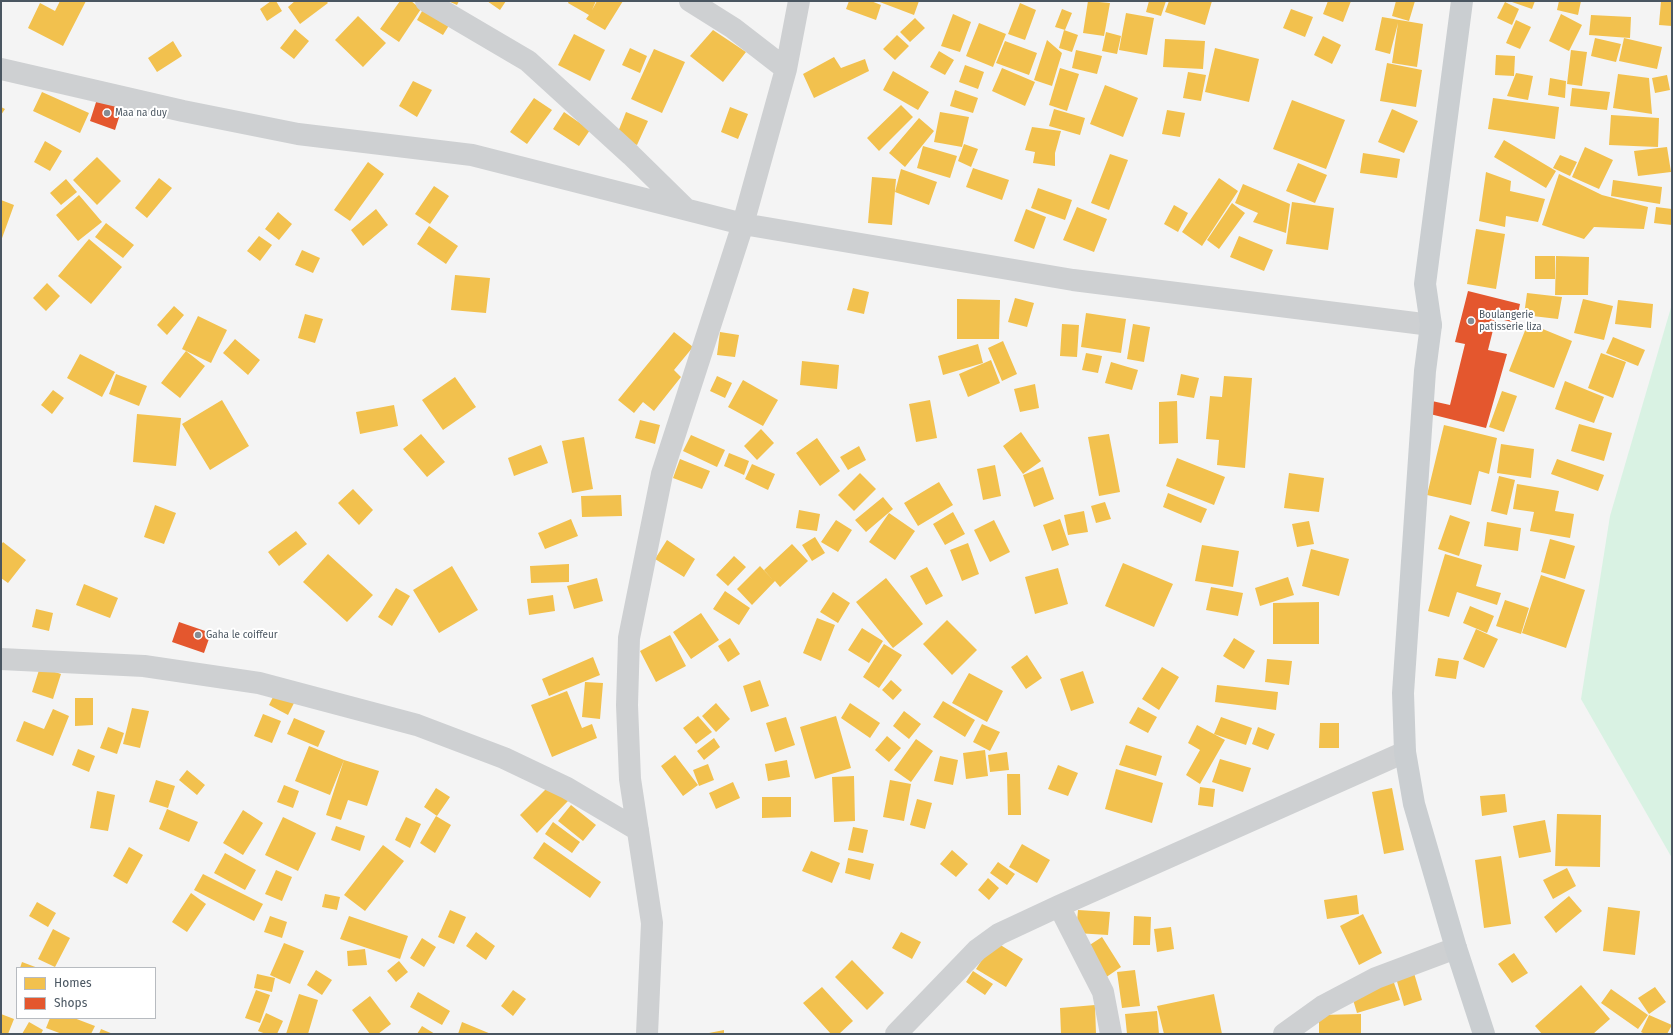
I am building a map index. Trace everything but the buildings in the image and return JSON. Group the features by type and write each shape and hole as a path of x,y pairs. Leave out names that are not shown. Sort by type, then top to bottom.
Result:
{"main road":[{"path":"1462,1 1425,284 1431,325 1425,379 1403,693 1405,752 1414,804 1456,948 1484,1034"}],"street":[{"path":"426,1 528,61 631,155 686,209"},
{"path":"690,1 733,28 786,69"},
{"path":"646,1034 652,923 630,779 627,705 628,638 662,474 744,224 786,69 799,1"},
{"path":"1,69 183,111 298,134 472,155 744,224 1073,280 1431,325"},
{"path":"1,659 144,666 259,683 417,725 504,758 567,788 638,830"},
{"path":"896,1034 977,950 999,934 1405,752"},
{"path":"1059,906 1103,992 1111,1034"},
{"path":"1284,1034 1323,1006 1376,978 1456,948"}],"green space":[{"path":"1672,304 1672,858 1581,699 1610,516"}],"place":[{"name":"Maa na duy","path":"107,113"},
{"name":"Boulangerie patisserie liza","path":"1471,321"},
{"name":"Gaha le coiffeur","path":"198,635"}]}
